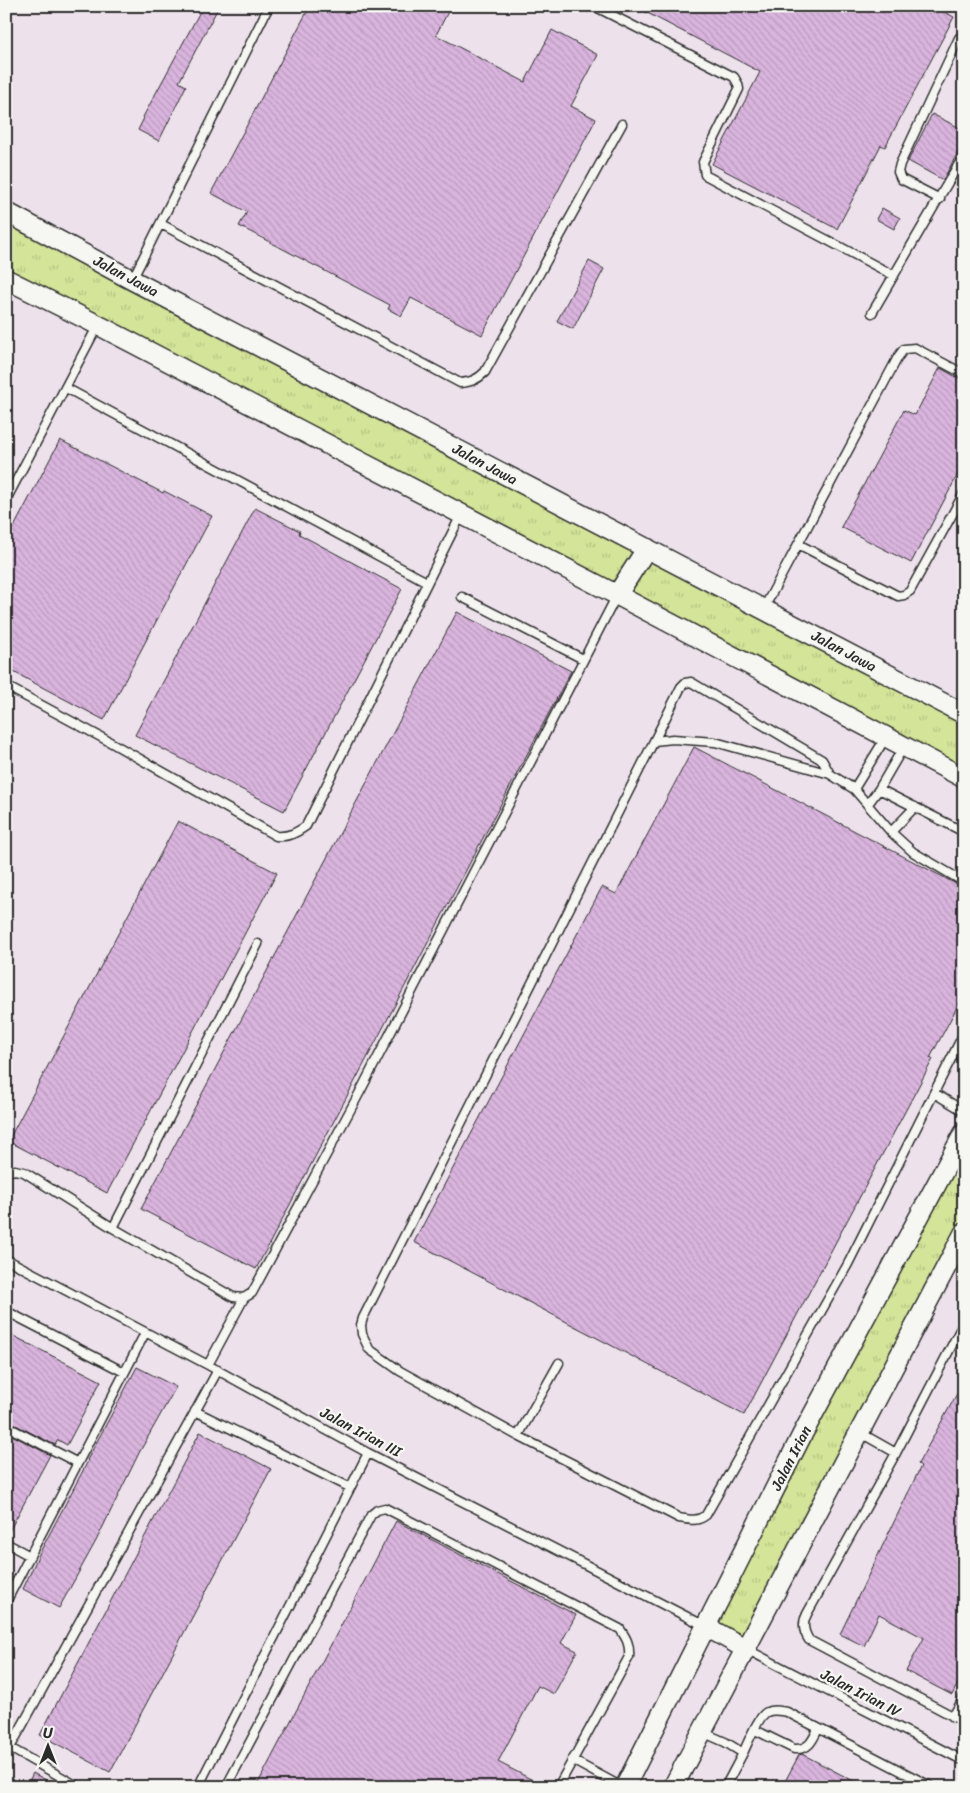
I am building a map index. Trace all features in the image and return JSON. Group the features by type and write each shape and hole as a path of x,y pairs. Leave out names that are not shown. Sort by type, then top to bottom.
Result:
{"street":[{"name":"Jalan Jawa","path":"6,212 132,280 964,714"},
{"path":"6,279 617,595 964,778"},
{"path":"617,595 647,548"},
{"name":"Jalan Irian","path":"624,1787 802,1436 964,1133"},
{"path":"673,1787 964,1233"},
{"path":"704,1626 746,1649"}],"lane":[{"path":"594,6 734,77 739,89 703,162 705,175 893,275"},
{"path":"132,280 267,10"},
{"path":"940,199 901,178 898,172 959,38 964,35"},
{"path":"161,224 460,383 470,382 478,379 485,372 622,124"},
{"path":"872,313 964,156"},
{"path":"6,500 98,325"},
{"path":"764,608 904,349 915,348 964,374"},
{"path":"66,388 427,582"},
{"path":"798,544 898,596 904,595 910,592 964,493"},
{"path":"6,686 110,742 276,836 285,837 293,835 306,826 461,515"},
{"path":"208,1365 244,1298 252,1293 361,1090 617,595"},
{"path":"462,596 583,659"},
{"path":"830,774 822,760 690,682 685,683 681,687 407,1227 363,1318 361,1325 362,1334 369,1348 400,1371 518,1436 679,1518 692,1521 701,1519 706,1515 848,1264 964,1034"},
{"path":"854,789 886,737"},
{"path":"654,741 674,739 715,742 830,774 854,789 890,832 913,852 964,882"},
{"path":"868,804 904,746"},
{"path":"879,789 964,832"},
{"path":"890,832 915,807"},
{"path":"113,1228 258,944"},
{"path":"934,1093 964,1110"},
{"path":"6,1172 15,1170 24,1172 113,1228 233,1297 244,1298"},
{"name":"Jalan Irian III","path":"6,1259 218,1370 368,1453 704,1626"},
{"path":"6,1311 124,1372"},
{"path":"964,1322 896,1453 804,1619 804,1629 809,1640 964,1722"},
{"path":"6,1602 145,1333"},
{"path":"518,1436 559,1363"},
{"path":"6,1756 218,1370"},
{"path":"195,1411 349,1488"},
{"path":"6,1426 78,1463"},
{"path":"859,1432 896,1453"},
{"path":"198,1787 368,1453"},
{"path":"226,1787 372,1515 377,1510 385,1508 620,1629 627,1640 630,1647 629,1657 558,1787"},
{"path":"6,1542 30,1556"},
{"name":"Jalan Irian IV","path":"746,1649 964,1762"},
{"path":"953,1717 964,1697"},
{"path":"725,1787 761,1717 766,1712 774,1710 787,1712 932,1787"},
{"path":"754,1730 798,1750 811,1744 818,1728"},
{"path":"702,1732 725,1742 743,1753"},
{"path":"10,1748 79,1787"},
{"path":"572,1760 624,1787"}],"shaded area":[{"path":"6,6 964,6 964,1787 6,1787"}],"green space":[{"path":"6,212 964,715 964,778 6,280"},
{"path":"964,1133 964,1233 746,1649 705,1626"}],"building":[{"path":"203,6 219,6 179,82 186,86 159,141 138,130 143,117"},
{"path":"310,6 451,6 436,35 525,82 552,30 598,55 571,106 596,119 482,335 411,298 401,316 388,309 390,305 239,226 247,212 211,193"},
{"path":"634,6 933,6 954,17 885,147 881,145 837,229 712,164 760,72"},
{"path":"932,114 964,130 964,141 943,180 908,161"},
{"path":"882,208 900,218 894,229 876,219"},
{"path":"589,261 604,269 573,329 557,321"},
{"path":"940,368 964,381 964,463 911,563 841,527 904,410 915,415"},
{"path":"60,440 212,516 104,720 6,668 6,542"},
{"path":"255,508 300,531 299,534 402,589 284,811 135,735"},
{"path":"457,612 571,671 256,1269 141,1209"},
{"path":"694,747 964,888 964,994 930,1058 933,1059 744,1415 414,1242 602,887 616,894"},
{"path":"178,821 277,873 107,1193 8,1141"},
{"path":"6,1332 101,1381 67,1445 58,1440 55,1445 6,1420"},
{"path":"137,1367 176,1387 139,1453 96,1541 59,1608 23,1589 87,1460"},
{"path":"964,1381 964,1672 952,1695 906,1671 924,1638 879,1614 864,1646 840,1634 921,1466 918,1464"},
{"path":"6,1432 50,1455 6,1537"},
{"path":"200,1432 271,1469 110,1772 40,1735"},
{"path":"396,1521 576,1615 561,1643 577,1651 554,1694 538,1686 498,1762 546,1787 256,1787"},
{"path":"802,1754 865,1787 782,1787 799,1755"},
{"path":"33,1773 59,1787 26,1787"}]}
